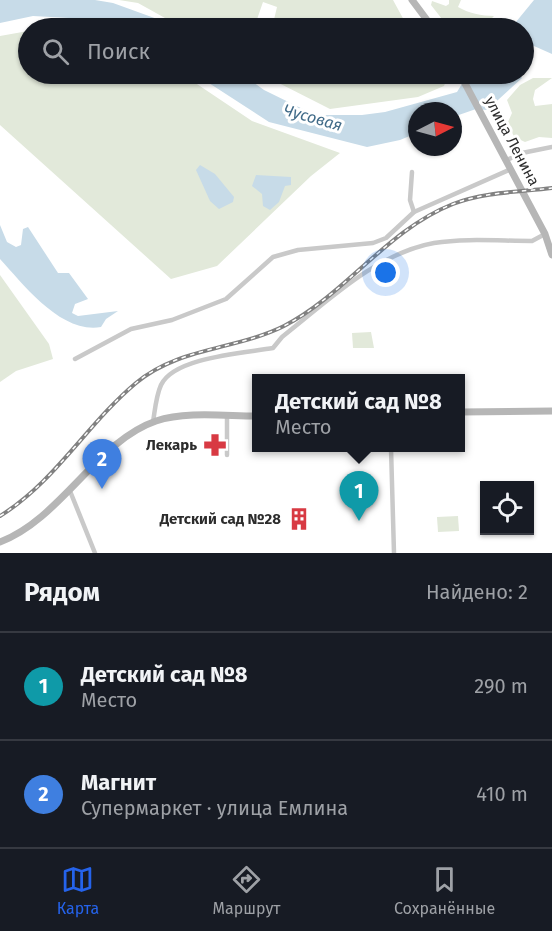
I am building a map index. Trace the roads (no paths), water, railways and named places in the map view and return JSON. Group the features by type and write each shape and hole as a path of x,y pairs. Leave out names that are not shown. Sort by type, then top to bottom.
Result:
{"street":[{"path":"412,0 426,18"},
{"name":"улица Ленина","path":"466,84 550,243 552,255"},
{"path":"507,160 522,153 552,147"},
{"path":"75,359 130,329 172,320 226,300 273,257 298,250 373,243 387,238 414,212 511,169"},
{"path":"412,172 410,200 414,212"},
{"path":"153,422 162,383 172,373 204,359 273,348 282,337 368,271 403,253 438,243 531,241 545,234"},
{"path":"465,412 552,411"},
{"path":"227,416 227,455"},
{"path":"0,542 25,528 70,491 123,440 153,422 176,417 252,416"},
{"path":"391,452 394,553"},
{"path":"70,491 95,553"}],"water":[{"path":"0,0 95,0 113,3 154,18 33,16 0,23"},
{"path":"534,0 552,0 552,54 534,46 534,18 519,18"},
{"name":"Чусовая","path":"210,84 256,84 315,115 362,115 408,106 408,137 367,147 269,122"},
{"path":"462,84 515,84 487,110 476,109 462,114 462,102 421,102 457,92"},
{"path":"200,165 215,174 234,197 233,202 219,209 210,201 196,170"},
{"path":"256,175 291,177 291,185 285,186 279,202 270,210 263,206 262,194 252,186"},
{"path":"0,225 7,242 16,247 21,245 23,229 28,227 58,273 69,273 88,299 75,304 72,313 78,316 118,311 106,319 101,327 86,327 72,323 44,305 0,259"}],"railway":[{"path":"0,516 38,487 118,399 153,371 189,355 247,340 284,326 327,297 387,246 429,215 465,200 552,188"}],"place":[{"name":"Лекарь","path":"215,445"},
{"name":"Магнит","path":"102,489"},
{"name":"Детский сад №28","path":"299,519"},
{"name":"Детский сад №8","path":"359,521"}]}
